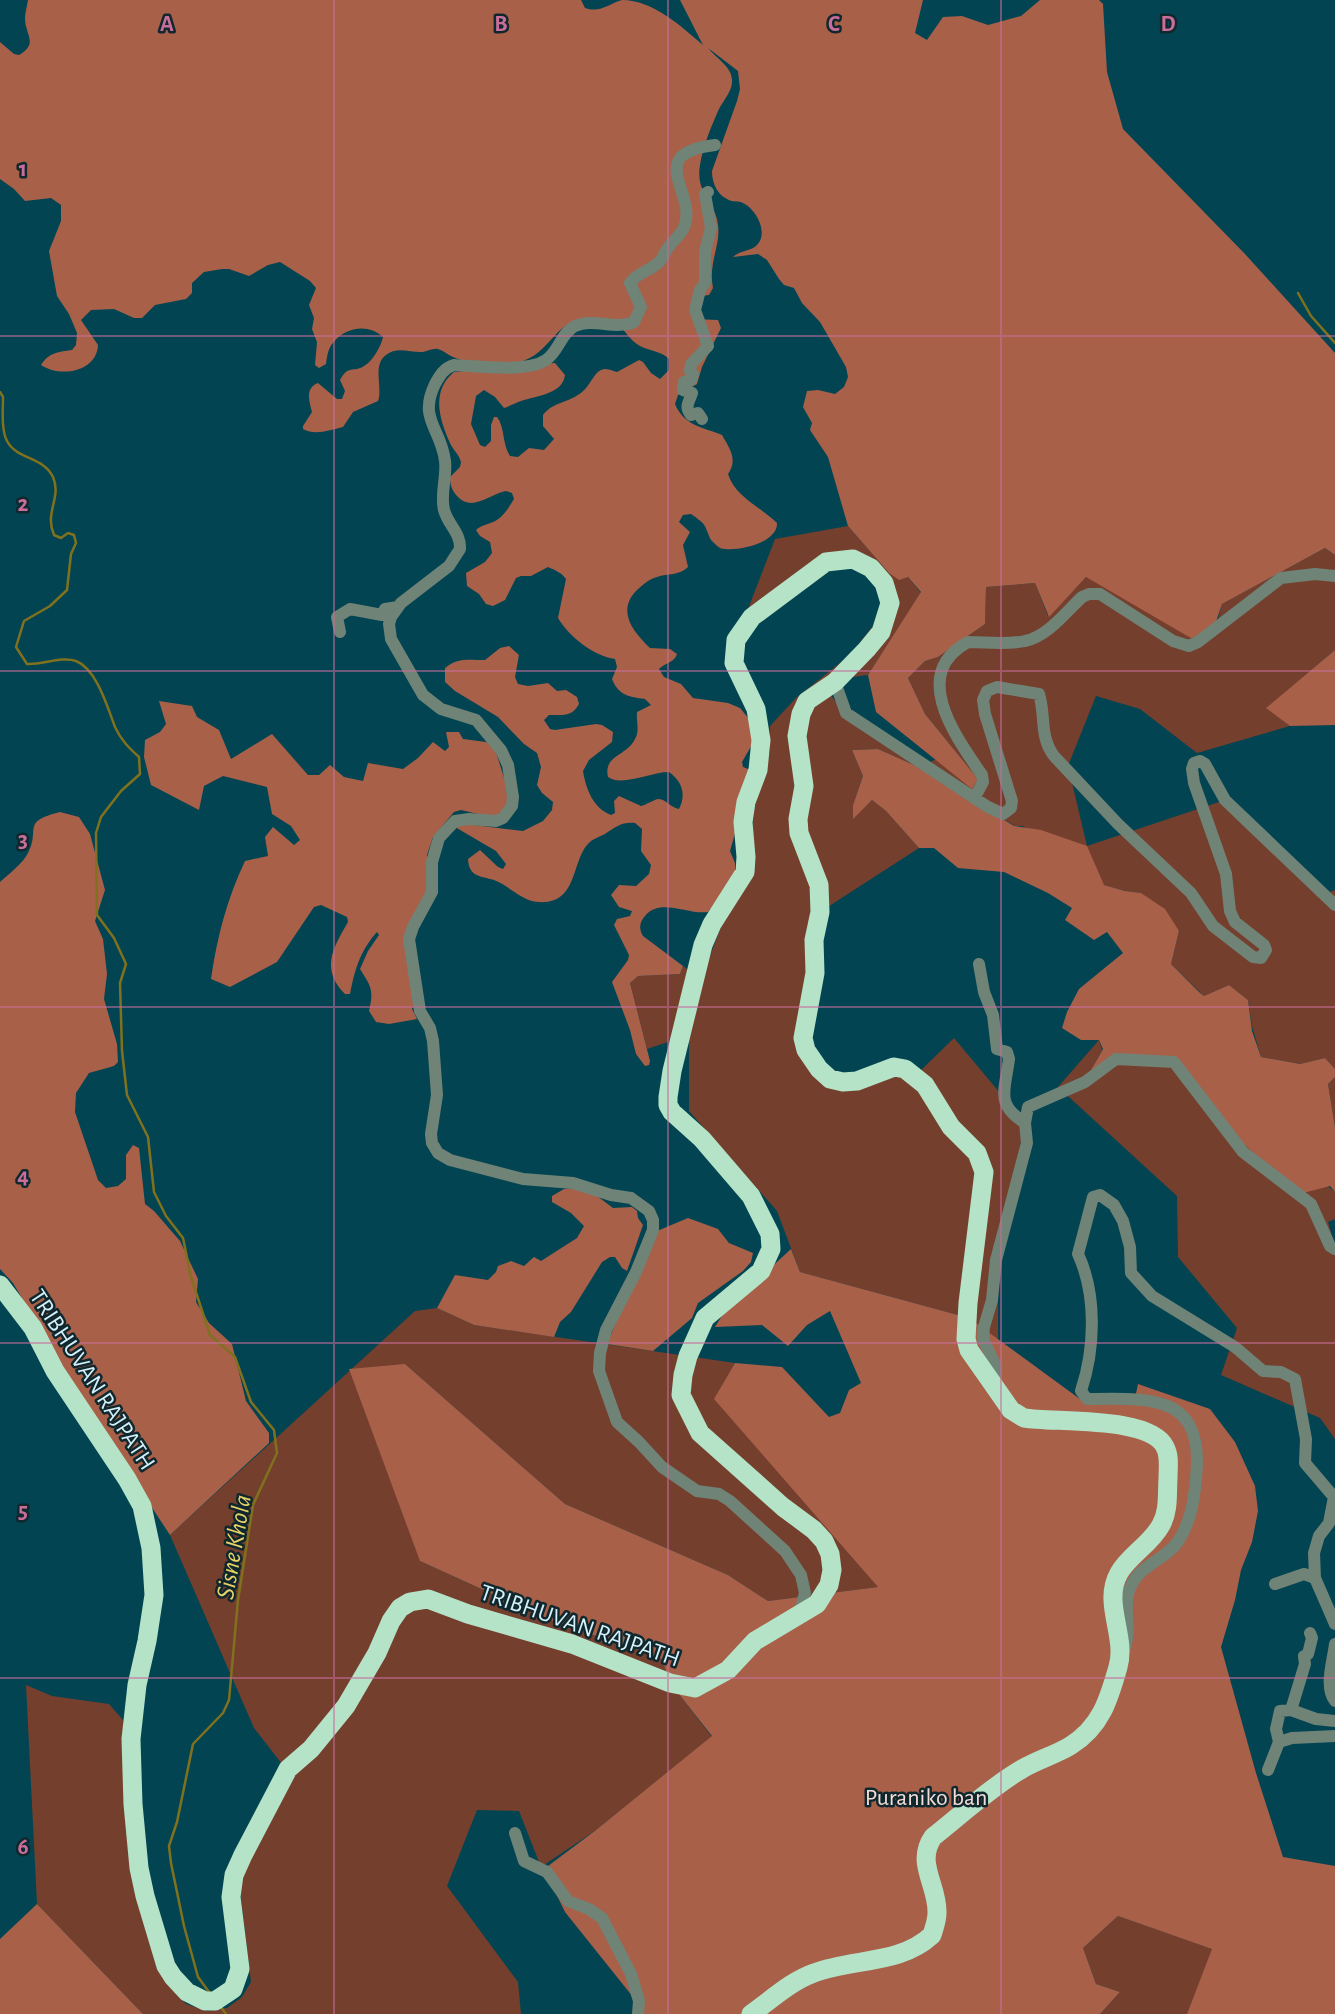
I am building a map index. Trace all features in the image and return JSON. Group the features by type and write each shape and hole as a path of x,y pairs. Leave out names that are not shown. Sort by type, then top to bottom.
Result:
{"highway":[{"name":"TRIBHUVAN RAJPATH","path":"0,1285 33,1328 55,1371 127,1479 144,1514 152,1561 154,1595 147,1641 136,1685 131,1739 139,1868 166,1966 187,1992 205,2001 215,2001 233,1989 240,1969 231,1897 234,1875 243,1854 288,1769 311,1749 346,1706 400,1608 410,1602 428,1599 468,1614 572,1644 670,1683 695,1688 728,1670 755,1641 817,1604 829,1586 832,1570 830,1554 824,1541 700,1433 681,1395 685,1366 705,1318 761,1271 771,1249 770,1234 751,1196 702,1139 672,1112 668,1097 702,945 745,872 743,822 746,802 758,770 761,740 756,709 734,663 736,639 752,617 826,562 853,559 878,574 888,592 890,603 881,632 835,682 807,701 801,714 797,736 804,786 798,819 799,833 819,886 820,912 814,940 815,972 803,1038 806,1050 830,1079 857,1081 894,1067 905,1069 925,1086 951,1127 977,1153 984,1172 966,1339 970,1350 1011,1410 1024,1418 1126,1425 1147,1430 1165,1446 1168,1458 1167,1507 1162,1524 1154,1535 1119,1572 1112,1598 1121,1655 1109,1702 1100,1719 1071,1746 1022,1769 933,1837 926,1847 925,1860 938,1911 932,1935 908,1952 813,1973 800,1979 751,2014"}],"street":[{"path":"715,145 694,148 683,153 677,165 678,182 686,204 684,229 661,260 649,270 636,275 630,283 641,307 635,322 626,325 585,324 573,327 550,356 539,363 511,367 454,365 445,369 439,377 428,400 428,409 445,459 444,510 459,536 460,549 449,566 398,607 391,617 390,633 423,695 441,709 468,716 479,722 504,754 513,797 507,814 496,821 464,819 455,821 445,830 434,852 432,892 411,932 409,949 420,1012 430,1028 433,1041 437,1095 432,1143 438,1153 450,1160 523,1179 573,1183 611,1195 631,1198 649,1211 653,1230 636,1272 606,1330 600,1353 600,1371 617,1422 662,1467 697,1491 719,1494 730,1501 785,1551 801,1575 805,1593 800,1613"},
{"path":"702,419 698,413 691,415 687,410 686,405 692,393 683,390 683,387 686,384 684,382 691,380 694,374 690,371 691,363 708,346 695,310 700,290 705,283 705,252 711,220 706,204 705,194 708,192"},
{"path":"975,797 983,782 982,775 954,733 937,682 946,662 961,646 968,642 1023,642 1033,639 1089,593 1100,594 1173,640 1189,646 1198,642 1281,578 1315,574 1335,576"},
{"path":"340,632 337,617 350,609 382,615 385,609 398,607"},
{"path":"835,682 846,713 1003,814 1010,808 1012,801 983,700 987,691 997,687 1036,692 1040,696 1044,737 1054,756 1118,824 1191,893 1213,926 1253,957 1261,958 1266,950 1264,945 1235,922 1230,911 1226,874 1194,783 1194,763 1200,761 1205,764 1225,800 1335,905"},
{"path":"979,964 984,992 993,1015 997,1049 1007,1052 1009,1059 1004,1104 1012,1115 1025,1123"},
{"path":"996,1391 995,1364 984,1339 984,1327 992,1300 996,1259 1027,1143 1025,1123 1028,1107 1086,1082 1116,1059 1174,1062 1243,1152 1311,1204 1330,1245 1335,1249"},
{"path":"1121,1655 1129,1633 1126,1602 1131,1585 1139,1574 1178,1542 1192,1511 1199,1454 1195,1432 1188,1421 1177,1412 1154,1400 1087,1399 1081,1391 1088,1370 1092,1321 1087,1274 1077,1254 1093,1197 1100,1195 1114,1205 1123,1221 1130,1247 1131,1273 1152,1296 1234,1347 1263,1371 1281,1371 1295,1379 1306,1438 1305,1463 1334,1497 1329,1523 1319,1536 1314,1553 1315,1578 1335,1624"},
{"path":"1275,1584 1304,1574 1315,1578"},
{"path":"1291,1710 1305,1664 1304,1656 1308,1654 1312,1638 1310,1633"},
{"path":"1335,1644 1330,1687 1335,1701"},
{"path":"1268,1770 1279,1742 1276,1729 1280,1711 1291,1710 1316,1720 1335,1721"},
{"path":"1279,1742 1292,1738 1335,1736"},
{"path":"514,1833 524,1861 547,1872 568,1900 598,1913 602,1918 631,1974 639,2001 638,2014"}],"shaded area":[{"path":"848,526 889,573 907,576 921,593 868,675 821,681 847,718 925,765 936,759 972,788 978,779 925,714 908,678 925,661 938,657 985,624 986,587 1035,583 1048,616 1086,577 1216,628 1222,604 1325,548 1335,555 1335,650 1267,708 1290,726 1197,753 1140,709 1096,696 1068,766 1087,846 1225,800 1325,894 1335,890 1335,1069 1325,1058 1300,1064 1261,1057 1248,1000 1229,985 1204,996 1171,964 1179,931 1141,893 1104,885 1023,826 1015,826 914,765 878,749 852,750 863,776 853,805 853,818 872,800 886,811 919,848 820,912 803,1038 830,1079 894,1067 915,1076 954,1038 1025,1123 998,1251 998,1341 969,1318 800,1272 777,1211 689,1111 689,1035 647,1049 630,983 638,976 680,974 683,966 701,980 750,849 754,810 770,751 770,726 796,698 850,655 884,612 874,585 866,573 855,565 838,565 738,635 775,539"},
{"path":"1099,1040 1102,1050 1089,1074 1118,1053 1165,1056 1335,1192 1335,1219 1328,1222 1335,1246 1335,1439 1320,1418 1221,1375 1237,1328 1178,1257 1177,1196 1058,1087"},
{"path":"1335,1077 1335,1127 1328,1084"},
{"path":"437,1308 474,1325 735,1363 715,1399 879,1587 768,1601 728,1575 565,1504 405,1364 420,1561 545,1618 662,1659 670,1683 712,1737 596,1830 541,1867 519,1811 477,1810 447,1886 518,1982 521,2014 143,2014 37,1904 26,1685 52,1696 109,1704 123,1720 127,1818 174,1991 186,2004 207,2011 227,2008 242,1997 251,1982 239,1882 282,1764 254,1728 170,1535 415,1311"},
{"path":"1118,1916 1213,1949 1187,2014 1100,2014 1120,1992 1096,1984 1083,1948"}],"green space":[{"path":"28,0 581,0 585,8 596,9 622,0 634,1 656,9 703,45 680,0 923,0 915,33 927,40 943,17 962,16 988,25 1021,16 1040,0 1099,0 1103,4 1107,72 1123,129 1245,254 1335,353 1335,555 1325,548 1222,604 1214,628 1196,641 1086,577 1049,617 1035,583 986,587 985,624 938,657 925,661 908,678 925,714 978,779 972,789 876,712 868,675 921,592 908,577 899,580 889,573 848,526 828,457 810,430 812,423 803,407 807,391 818,390 835,394 844,387 848,377 846,367 820,322 802,303 794,288 784,285 767,260 758,254 733,257 757,245 762,234 752,210 742,202 723,196 713,181 712,171 740,89 738,71 708,48 729,71 732,84 710,130 699,175 718,225 712,270 713,288 709,295 694,302 689,310 693,319 718,320 721,328 702,367 697,384 678,395 675,404 689,421 722,435 733,459 728,474 731,482 742,495 777,523 772,535 757,544 725,549 711,540 700,521 691,514 683,515 679,522 690,532 683,545 688,567 681,572 648,581 635,592 628,607 633,629 650,648 670,649 677,654 659,669 664,677 681,684 693,698 728,703 740,708 749,719 753,743 742,762 743,767 755,768 743,797 736,805 736,830 730,851 735,863 735,880 708,912 658,908 651,910 641,924 643,936 683,966 680,974 638,976 630,983 650,1061 649,1065 645,1066 636,1054 612,982 629,955 614,925 617,919 630,916 632,911 619,907 611,895 619,885 636,886 649,874 651,865 641,851 642,829 635,823 626,823 591,841 584,849 568,888 561,896 551,901 532,901 499,882 473,872 468,859 480,850 498,867 503,869 506,864 496,851 455,827 458,823 523,831 543,821 552,810 553,802 537,785 541,767 537,753 524,744 498,717 445,682 445,668 459,661 485,660 500,648 509,646 519,655 515,677 518,684 528,686 548,683 557,691 566,690 577,697 579,704 573,711 549,715 544,720 550,729 555,730 596,724 613,732 612,742 589,760 583,771 591,797 605,812 611,815 615,813 614,801 619,796 641,806 661,799 679,809 682,789 669,772 629,780 614,780 608,777 609,764 631,745 636,736 637,712 651,705 645,699 621,692 612,679 617,667 615,659 591,650 575,639 558,618 566,579 562,575 548,567 531,576 516,578 505,600 493,606 486,604 479,594 467,586 466,573 485,562 492,553 490,542 476,530 500,518 514,499 512,493 506,491 469,503 456,495 450,477 460,467 461,462 446,434 439,406 442,388 454,372 555,363 565,375 559,386 548,393 504,408 495,397 484,390 476,396 471,424 480,445 485,447 491,441 491,425 494,417 497,417 507,451 510,456 518,457 529,448 544,450 554,439 543,426 543,415 552,407 582,392 601,370 617,372 639,360 660,379 669,370 669,359 636,344 623,329 614,324 591,319 579,319 569,323 535,355 511,363 466,361 436,349 423,352 390,352 380,365 378,401 353,412 343,427 312,432 303,429 312,412 309,395 311,388 318,383 337,399 342,399 345,391 340,380 343,375 367,364 376,353 383,337 371,330 350,330 330,347 326,364 319,368 315,365 317,342 312,329 314,318 309,305 316,288 310,281 280,262 268,265 249,276 229,269 204,272 192,283 192,293 186,299 155,305 142,318 134,318 114,309 91,310 81,320 98,345 91,361 85,367 67,372 41,365 51,355 72,350 76,345 77,333 57,296 49,251 61,221 61,205 51,198 25,201 0,179 0,42 19,55 28,47 30,38 25,18"},
{"path":"1335,650 1335,725 1290,726 1266,708"},
{"path":"159,701 192,706 197,717 219,730 231,759 272,734 308,775 319,775 330,765 344,777 363,781 368,763 403,769 433,742 445,751 449,747 446,732 459,732 463,739 486,742 494,746 507,787 507,809 495,818 461,810 454,812 433,837 427,855 427,892 410,926 415,1000 412,1009 417,1019 389,1024 376,1022 369,1011 370,988 360,969 379,935 377,932 359,961 350,994 345,994 337,985 331,967 332,958 348,922 347,917 321,905 314,907 277,962 230,987 211,979 224,918 245,861 268,856 265,837 273,827 294,845 300,840 291,826 272,814 267,787 223,776 204,786 199,810 151,785 144,757 145,740 160,732 166,724"},
{"path":"878,749 914,765 1014,826 1041,830 1087,846 1104,885 1141,893 1165,909 1179,931 1171,964 1199,992 1204,996 1229,985 1248,1000 1252,1031 1261,1057 1300,1064 1325,1058 1335,1069 1335,1077 1328,1084 1335,1127 1335,1192 1330,1186 1303,1193 1261,1160 1225,1126 1179,1062 1138,1060 1118,1053 1087,1077 1103,1049 1099,1040 1081,1040 1062,1028 1079,989 1123,953 1107,932 1094,940 1065,920 1072,908 1048,893 1004,872 958,868 934,848 919,848 886,811 872,800 853,819 853,805 863,776 852,750"},
{"path":"60,812 79,817 90,834 105,890 95,921 103,939 107,974 104,999 117,1044 118,1062 114,1066 89,1073 76,1093 75,1112 98,1180 106,1188 118,1186 126,1179 126,1155 133,1145 139,1148 145,1204 180,1241 198,1279 196,1302 209,1323 232,1344 246,1401 269,1433 269,1443 170,1535 89,1412 13,1283 0,1269 0,882 26,857 36,823"},
{"path":"574,1188 597,1196 613,1208 632,1207 637,1211 643,1225 627,1271 615,1257 602,1262 571,1312 560,1322 554,1337 474,1325 437,1308 455,1275 488,1280 498,1266 511,1261 524,1266 534,1257 541,1261 577,1238 584,1226 571,1213 552,1202 552,1196 564,1189"},
{"path":"688,1218 718,1229 729,1243 753,1253 751,1262 743,1271 698,1303 692,1318 653,1351 607,1344 657,1231"},
{"name":"Puraniko ban","path":"791,1249 800,1272 969,1318 1084,1402 1134,1403 1138,1384 1210,1409 1235,1442 1255,1486 1258,1511 1252,1542 1241,1570 1221,1647 1256,1773 1283,1857 1335,1866 1335,2014 1187,2014 1212,1949 1118,1916 1083,1948 1096,1984 1120,1992 1100,2014 642,2014 633,1997 565,1912 544,1869 712,1736 670,1683 662,1659 545,1618 420,1561 349,1369 405,1364 565,1504 728,1575 768,1601 878,1587 714,1399 735,1363 782,1367 829,1417 840,1413 849,1390 861,1383 830,1311 807,1325 788,1346 762,1325 715,1327 726,1309"},
{"path":"37,1904 143,2014 0,2014 0,1939"}],"waterway":[{"path":"1298,293 1311,316 1335,343"},
{"name":"Sisne Khola","path":"0,392 3,397 3,425 7,441 17,452 43,465 53,477 56,492 51,527 54,535 61,538 68,533 74,535 76,543 71,554 67,590 50,606 24,621 16,647 27,664 70,660 83,665 101,690 120,736 139,757 140,774 121,791 101,817 96,833 97,915 114,938 126,964 120,983 122,1051 127,1095 148,1137 154,1192 166,1216 183,1238 191,1277 210,1335 235,1357 251,1402 274,1430 277,1453 253,1505 238,1600 229,1700 223,1713 193,1744 177,1822 169,1846 184,1926 198,1977 209,1992"},
{"name":"Sisne Khola","path":"220,2006 226,2014"}]}
